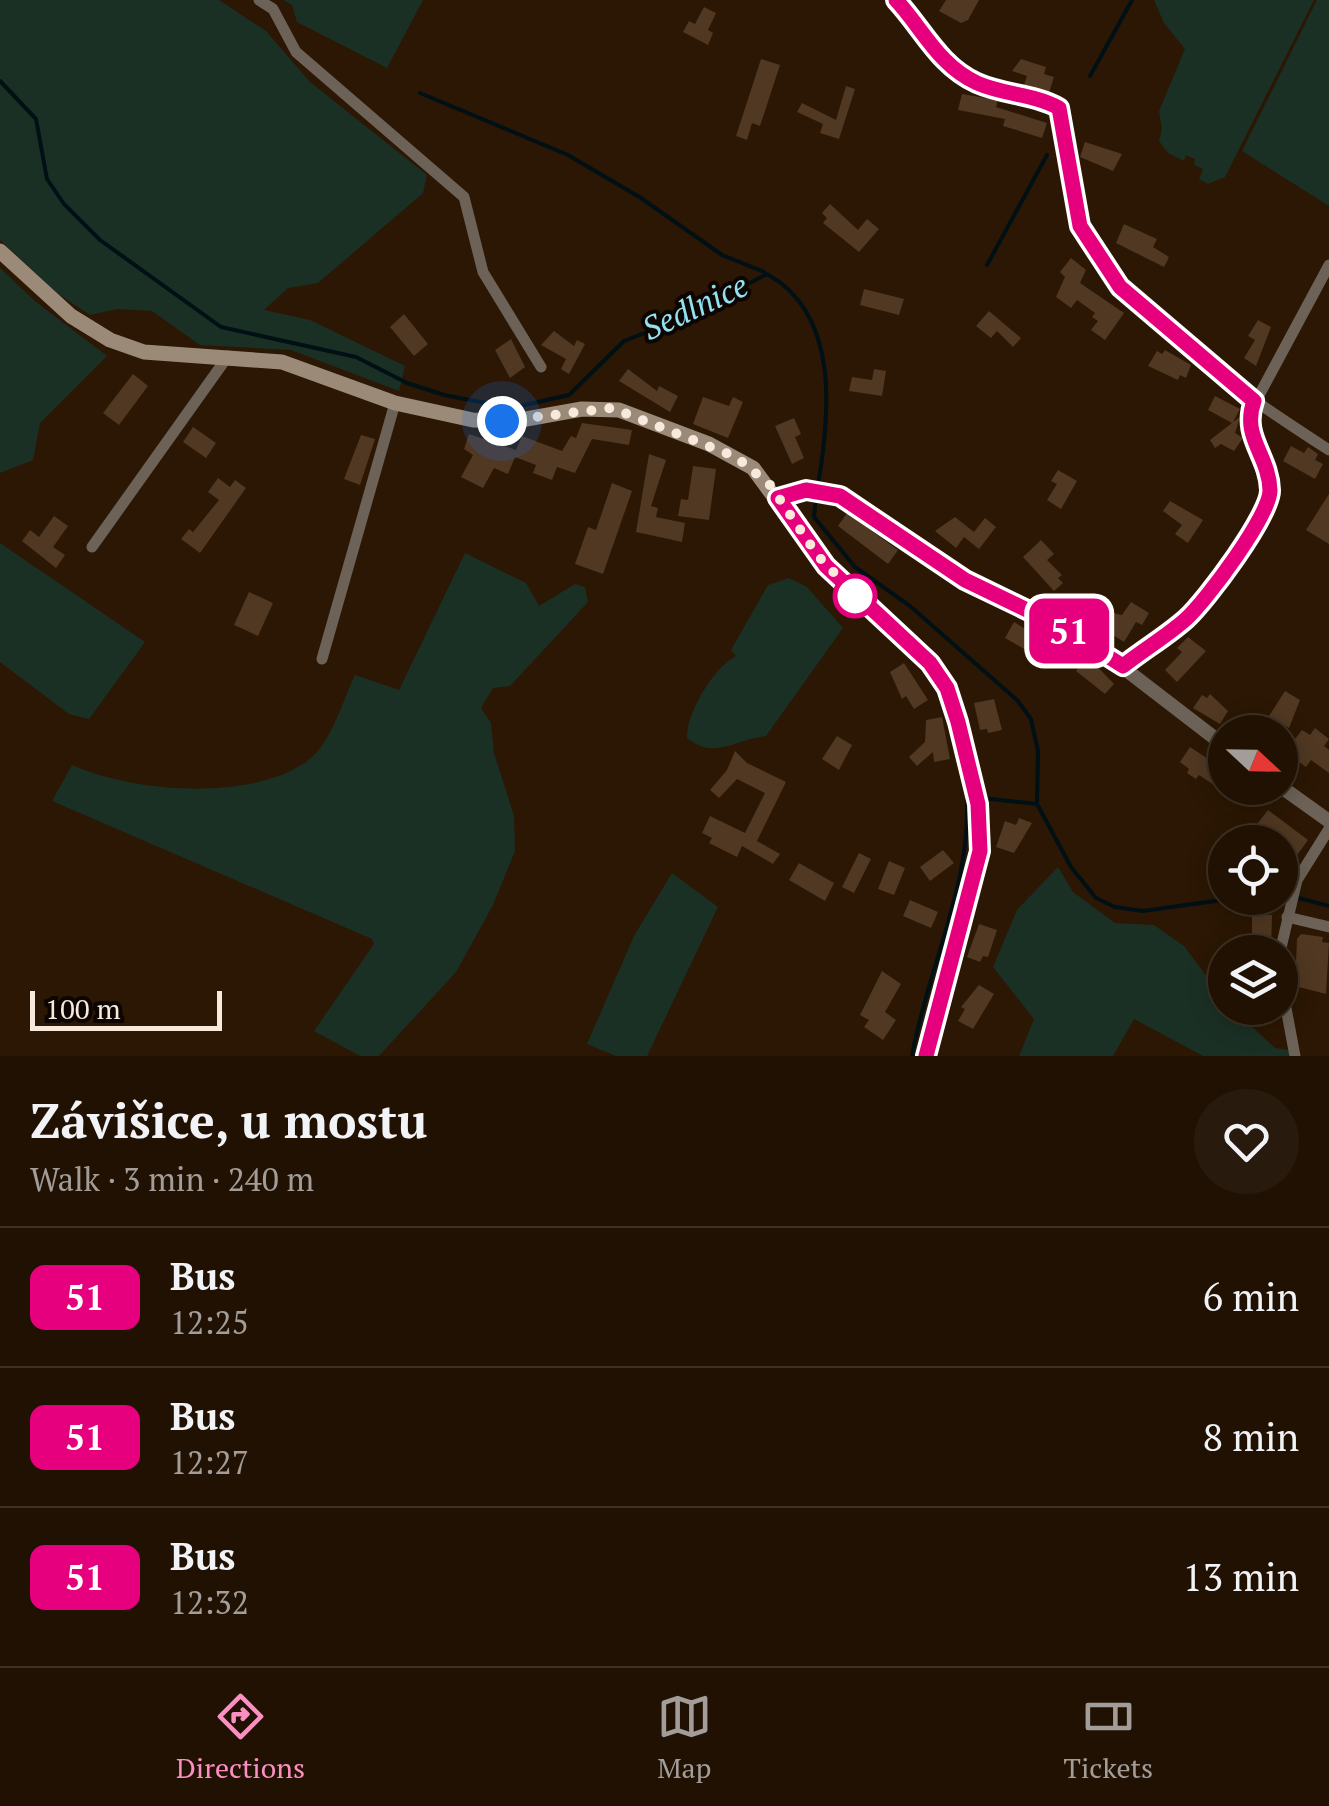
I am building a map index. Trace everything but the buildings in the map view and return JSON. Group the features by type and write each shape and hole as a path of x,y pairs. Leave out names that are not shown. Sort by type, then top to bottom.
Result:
{"main road":[{"path":"0,252 62,309 110,340 169,355 228,356 296,365 396,403 442,414 502,421 582,409 620,410 736,457 760,475 826,566 923,655 942,680 954,709 977,799 978,864 926,1056"}],"street":[{"path":"259,0 272,9 296,52 464,196 483,272 540,368"},
{"path":"896,0 934,50 975,82 1059,108 1080,226 1120,287 1254,401 1329,450"},
{"path":"905,11 914,0"},
{"path":"1123,666 1187,618 1269,502 1267,476 1248,430 1254,401 1329,265"},
{"path":"92,547 228,356"},
{"path":"322,660 396,403"},
{"path":"778,498 798,490 828,492 876,518 965,580 1058,625 1123,666 1208,733"},
{"path":"1298,799 1329,822"},
{"path":"1298,878 1329,830"},
{"path":"1294,915 1329,927"},
{"path":"1289,1025 1295,1056"}],"green space":[{"path":"0,0 219,0 266,31 310,82 427,175 423,193 318,283 288,288 264,310 310,320 405,366 399,391 291,350 200,345 152,311 118,309 90,315 57,293 0,240"},
{"path":"283,0 423,0 387,68 297,22 292,5"},
{"path":"1154,0 1314,0 1225,177 1208,184 1199,179 1203,169 1194,165 1195,159 1186,155 1184,161 1168,153 1159,141 1159,111 1185,49 1164,23"},
{"path":"1317,0 1329,0 1329,206 1242,151"},
{"path":"0,268 36,302 107,356 40,423 33,460 0,473"},
{"path":"0,543 145,642 89,719 69,714 0,662"},
{"path":"465,553 526,583 539,606 575,584 585,587 588,602 510,686 493,688 481,708 491,723 494,753 514,816 515,851 493,905 456,972 379,1056 360,1056 314,1031 374,944 372,939 52,801 72,765 126,782 190,789 254,783 282,775 306,762 329,734 355,675 399,690"},
{"path":"789,578 807,587 843,628 766,736 725,747 706,748 697,744 687,738 688,728 703,692 719,670 736,656 731,650 768,585"},
{"path":"1058,867 1073,892 1115,923 1154,925 1184,946 1208,978 1208,1025 1250,1025 1275,1048 1290,1050 1289,1056 1203,1056 1134,1019 1113,1056 1019,1056 1034,1019 993,967 1017,910"},
{"path":"672,873 718,907 647,1056 616,1056 587,1044 634,936"}],"waterway":[{"path":"1090,76 1132,0"},
{"name":"Sedlnice","path":"0,81 36,119 47,179 64,204 100,240 221,327 356,357 407,383 444,395 511,408 569,395 624,341 686,317 767,274 791,292 807,314 818,340 826,398 818,485"},
{"path":"420,93 568,155 641,198 722,255 764,272"},
{"path":"987,265 1047,155"},
{"name":"Sedlnice","path":"816,494 814,517 855,567 910,606 1017,700 1031,719 1038,751 1037,804 1071,867 1096,898 1115,907 1143,911 1208,902"},
{"path":"982,798 1037,804"},
{"path":"912,1056 962,864 967,799 973,799"},
{"name":"Sedlnice","path":"1298,898 1329,906"}],"bus line":[{"name":"51","path":"896,0 934,50 955,69 975,82 1045,100 1059,108 1080,226 1120,287 1254,401 1248,430 1270,487 1263,514 1203,600 1187,618 1123,666 1058,625 965,580 840,496 806,490 778,498 826,566 930,663 947,688 958,722 978,804 980,851 969,902 935,1010 926,1056"}],"route":[{"path":"502,421 612,408 638,415 736,457 770,485 818,556 866,606 855,596"}]}
